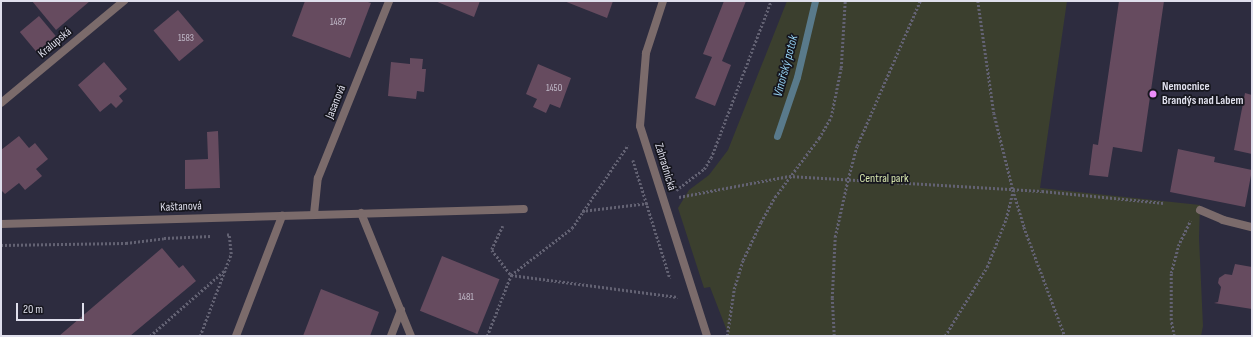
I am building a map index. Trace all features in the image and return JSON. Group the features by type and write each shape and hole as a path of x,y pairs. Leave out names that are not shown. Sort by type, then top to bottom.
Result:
{"street":[{"name":"Kralupská","path":"1,104 124,1"},
{"name":"Jasanová","path":"314,214 318,178 389,1"},
{"name":"Zahradnická","path":"663,1 646,53 640,126 662,199 707,336"},
{"name":"Kaštanová","path":"1,224 524,209"},
{"path":"1200,210 1223,220 1252,227"},
{"path":"361,213 411,336"},
{"path":"236,336 282,216"},
{"path":"391,336 401,310"}],"path":[{"path":"662,199 704,169 711,158 771,1"},
{"path":"727,336 734,289 743,260 761,222 789,176 826,128 836,100 842,62 845,1"},
{"path":"834,336 833,263 836,237 848,178 858,146 920,1"},
{"path":"978,1 994,113 1013,190 1024,227 1065,336"},
{"path":"487,336 511,275 572,228 582,211 628,145 644,204 672,282"},
{"path":"582,211 644,204 662,199 789,176 848,178 1164,203"},
{"path":"945,336 987,267 1006,219 1013,190"},
{"path":"511,209 492,250 511,275 676,297 696,303"},
{"path":"1174,336 1172,320 1171,273 1178,246 1193,216"},
{"path":"200,336 231,254 229,235 222,235"},
{"path":"1,245 126,243 164,238 215,236"},
{"path":"150,336 225,269"},
{"path":"674,290 676,297"}],"green space":[{"name":"Central park","path":"787,1 1067,1 1040,188 1200,205 1199,238 1203,326 1201,336 729,336 710,287 704,288 678,208 689,190 709,175 728,150"}],"building":[{"path":"32,1 90,1 56,30"},
{"path":"305,1 365,1 371,3 350,58 292,36"},
{"path":"435,1 480,1 474,17"},
{"path":"564,1 613,1 607,18"},
{"path":"724,1 746,1 722,61 731,65 715,106 695,98 712,57 703,54"},
{"path":"1119,1 1164,1 1142,152 1113,147 1108,177 1089,175 1093,144 1098,145"},
{"path":"178,10 204,41 179,61 153,31"},
{"path":"39,16 56,36 37,52 20,32"},
{"path":"410,58 423,59 422,69 426,69 424,92 417,91 416,99 388,96 391,62 410,64"},
{"path":"104,62 127,89 119,96 123,101 116,108 111,103 100,112 78,85"},
{"path":"538,64 571,78 560,108 550,104 546,113 533,107 537,99 526,94"},
{"path":"1245,93 1252,95 1252,154 1234,150"},
{"path":"218,131 220,188 185,189 185,160 208,159 207,132"},
{"path":"19,136 29,148 35,143 48,159 36,169 42,176 25,190 19,183 5,194 1,190 1,150"},
{"path":"1178,149 1215,157 1214,162 1252,170 1245,207 1170,192"},
{"path":"162,248 179,268 183,265 196,281 130,336 59,336"},
{"path":"442,256 499,279 477,334 420,311"},
{"path":"1235,264 1252,267 1252,309 1214,303 1218,302 1221,287 1218,283 1219,278 1225,274 1232,275"},
{"path":"321,289 379,312 370,336 303,336"}],"waterway":[{"name":"Vinořský potok","path":"777,136 797,77 815,1"}],"place":[{"name":"Nemocnice Brandýs nad Labem","path":"1153,94"}]}
